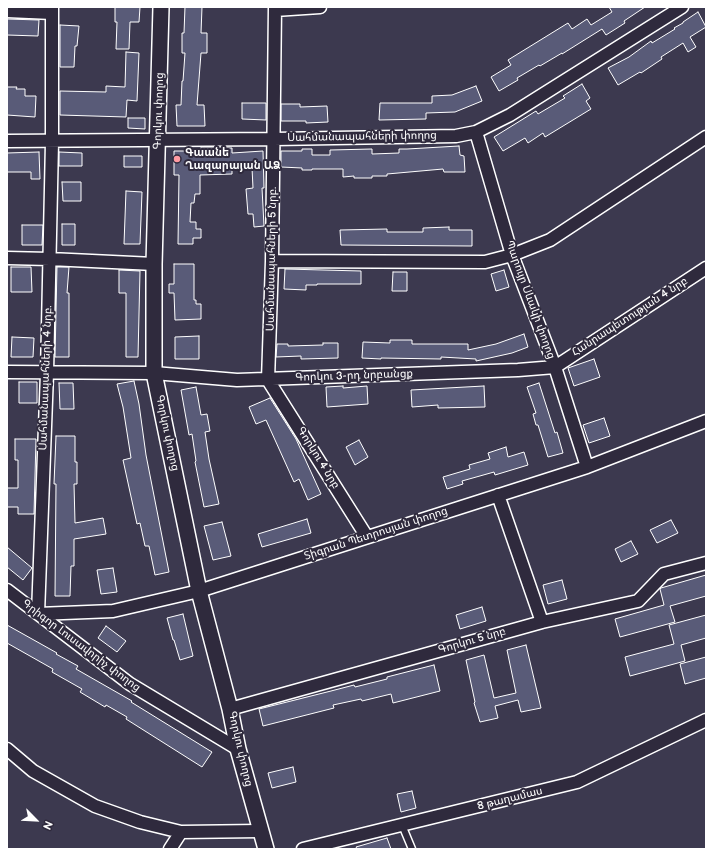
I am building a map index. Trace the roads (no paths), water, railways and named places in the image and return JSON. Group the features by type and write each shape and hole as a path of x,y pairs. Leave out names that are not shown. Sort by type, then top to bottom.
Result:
{"street":[{"name":"Գորկու փողոց","path":"161,7 154,264 154,373 199,591 230,709 238,749 266,849"},
{"path":"275,8 320,7"},
{"name":"Սահմանապահների փողոց","path":"7,141 52,142 456,136 476,132 510,115 682,7"},
{"name":"Սահմանապահների 5 նրբ.","path":"268,380 272,261 275,8"},
{"path":"7,10 52,10"},
{"name":"Սահմանապահների 4 նրբ.","path":"38,614 50,259 52,10"},
{"name":"Պարույր Սևակի փողոց","path":"476,132 512,255 555,367 587,467"},
{"path":"272,261 485,262 512,255 550,240 706,137"},
{"path":"7,258 154,264"},
{"name":"Հանրապետության 4 նրբ","path":"555,367 706,268"},
{"name":"Գորկու 3-րդ նրբանցք","path":"7,372 154,373 238,380 268,380 518,370 555,367"},
{"name":"Գորկու 4 նրբ","path":"268,380 367,537"},
{"name":"Տիգրան Պետրոսյան փողոց","path":"38,614 113,611 199,591 587,467 706,421"},
{"path":"498,495 542,622"},
{"name":"Գորկու 5 նրբ","path":"230,709 542,622 638,601 664,574 706,563"},
{"name":"Գրիգոր Լուսավորիչ փողոց","path":"7,590 130,684 238,749"},
{"name":"8 թաղամաս","path":"303,849 577,782 706,720"},
{"path":"7,749 33,771 95,806 140,822 181,832 260,831"},
{"path":"170,849 181,832"}],"lane":[{"path":"402,825 412,849"}],"place":[{"name":"Գաանե Ղազարայան ԱՁ","path":"177,159"}]}
